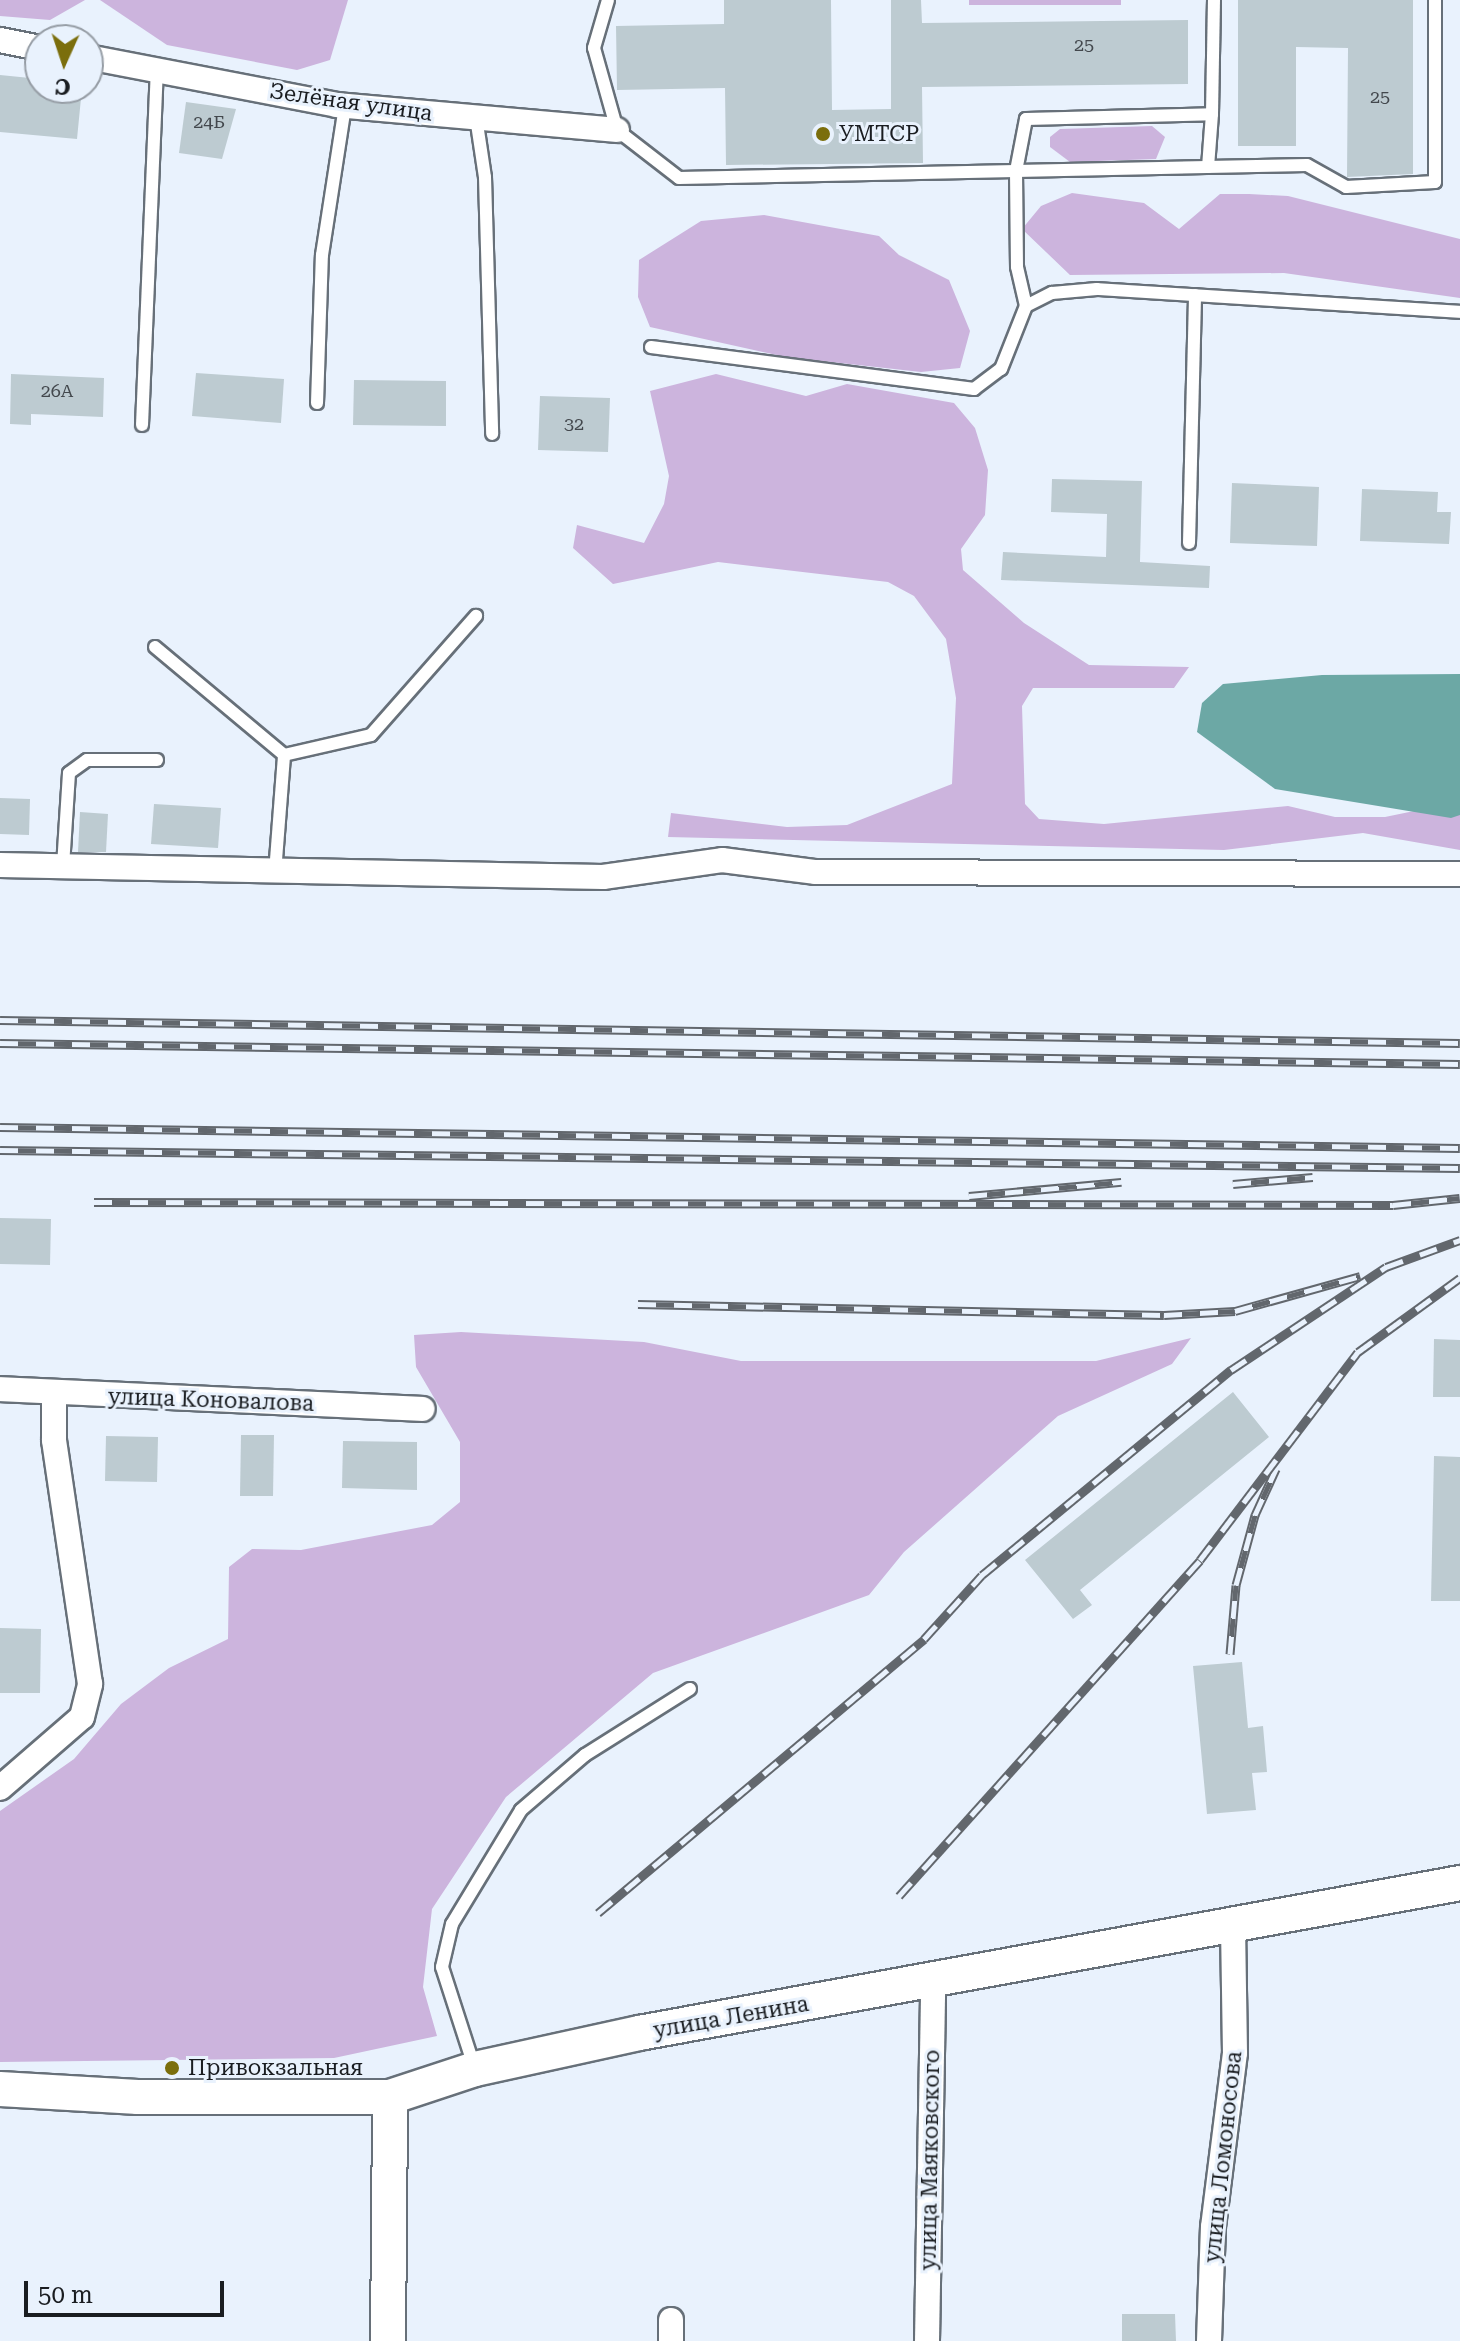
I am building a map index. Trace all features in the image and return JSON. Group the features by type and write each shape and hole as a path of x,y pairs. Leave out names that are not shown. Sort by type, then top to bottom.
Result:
{"street":[{"path":"0,40 24,45"},
{"name":"Зелёная улица","path":"104,60 345,106 617,130"},
{"path":"0,865 275,873 603,877 722,860 816,872 1460,874"},
{"name":"улица Коновалова","path":"0,1389 423,1409"},
{"path":"0,1788 82,1717 90,1684 54,1440 54,1393"},
{"name":"улица Ленина","path":"0,2089 138,2097 390,2097 475,2069 933,1980 1460,1883"},
{"name":"улица Ломоносова","path":"1209,2341 1213,2227 1235,2053 1233,1925"},
{"name":"улица Маяковского","path":"927,2341 933,1980"},
{"path":"388,2341 390,2097"}],"lane":[{"path":"608,0 594,48 617,130 679,178 1307,165 1346,187 1435,182 1435,0"},
{"path":"1208,167 1214,0"},
{"path":"142,425 157,70"},
{"path":"317,403 322,255 345,106"},
{"path":"651,347 974,389 1001,369 1026,306 1017,267 1016,171 1026,119 1212,114"},
{"path":"476,117 485,177 492,434"},
{"path":"1026,306 1052,293 1097,289 1460,312"},
{"path":"1189,543 1195,295"},
{"path":"284,755 371,735 476,616"},
{"path":"155,647 284,755"},
{"path":"275,873 284,755"},
{"path":"63,866 69,773 87,760 157,760"},
{"path":"475,2069 442,1967 452,1924 521,1810 585,1755 690,1689"}],"shaded area":[{"path":"0,0 85,0 50,20 0,16"},
{"path":"100,0 348,0 330,60 297,70 167,45"},
{"path":"969,0 1121,0 1121,5 969,5"},
{"path":"1152,126 1165,137 1156,159 1070,162 1050,147 1050,137 1060,129"},
{"path":"1072,193 1144,203 1179,229 1220,194 1249,194 1288,196 1460,239 1460,298 1284,273 1070,275 1022,229 1041,206"},
{"path":"764,215 879,236 899,255 949,280 970,331 960,368 921,372 786,357 650,327 638,297 639,260 701,221"},
{"path":"716,374 806,396 847,384 954,403 975,428 988,470 985,515 961,549 963,570 1024,623 1089,665 1189,667 1174,688 1033,688 1022,706 1025,804 1039,819 1104,824 1288,806 1335,817 1385,817 1453,803 1460,811 1460,850 1363,833 1224,850 668,837 671,813 787,827 847,825 952,784 956,698 946,639 914,596 888,582 718,562 613,584 573,548 577,525 644,543 664,504 669,476 650,391"},
{"path":"1460,674 1460,815 1451,818 1275,789 1197,732 1202,703 1223,684 1322,675"},
{"path":"461,1332 644,1342 741,1361 1096,1361 1191,1338 1172,1364 1058,1416 904,1552 869,1595 653,1673 506,1797 432,1909 423,1987 437,2036 334,2058 0,2062 0,1811 74,1759 121,1704 169,1668 228,1639 229,1567 252,1549 301,1550 432,1525 460,1502 460,1442 416,1367 414,1335"}],"building":[{"path":"724,0 831,0 832,110 891,109 891,0 921,0 922,23 1188,20 1188,84 922,87 923,163 726,165 725,88 617,90 616,26 724,24"},
{"path":"1238,0 1413,0 1413,174 1347,177 1348,48 1296,47 1296,146 1238,146"},
{"path":"0,75 24,77 24,104 80,104 77,139 0,132"},
{"path":"186,102 236,109 222,159 179,153"},
{"path":"196,373 284,379 281,423 192,416"},
{"path":"11,374 104,378 103,417 31,414 31,425 10,424"},
{"path":"354,380 446,381 446,426 353,425"},
{"path":"540,396 610,398 608,452 538,450"},
{"path":"1052,479 1142,481 1140,562 1210,566 1209,588 1001,580 1003,552 1106,557 1107,514 1051,512"},
{"path":"1232,483 1319,487 1317,546 1230,543"},
{"path":"1362,489 1438,492 1437,512 1451,512 1449,544 1360,541"},
{"path":"0,798 30,799 29,835 0,834"},
{"path":"154,804 221,808 218,848 151,844"},
{"path":"80,812 108,814 106,852 78,852"},
{"path":"0,1218 51,1219 50,1265 0,1264"},
{"path":"1434,1339 1460,1340 1460,1397 1433,1397"},
{"path":"1233,1392 1269,1437 1080,1590 1092,1605 1073,1619 1025,1560"},
{"path":"241,1435 274,1435 273,1496 240,1496"},
{"path":"106,1436 158,1437 157,1482 105,1481"},
{"path":"343,1441 417,1442 417,1490 342,1488"},
{"path":"1434,1456 1460,1457 1460,1601 1431,1601"},
{"path":"0,1628 41,1629 40,1693 0,1693"},
{"path":"1242,1662 1248,1728 1263,1726 1267,1772 1252,1773 1256,1810 1207,1814 1193,1666"},
{"path":"1122,2314 1175,2314 1176,2341 1122,2341"}],"railway":[{"path":"0,1020 1460,1043"},
{"path":"0,1043 1460,1064"},
{"path":"0,1127 1460,1148"},
{"path":"0,1150 1460,1168"},
{"path":"1233,1184 1313,1177"},
{"path":"969,1196 1121,1182"},
{"path":"94,1202 1393,1205 1460,1198"},
{"path":"598,1913 924,1639 982,1575 1231,1370 1386,1267 1460,1240"},
{"path":"638,1304 1164,1315 1235,1311 1360,1276"},
{"path":"899,1896 1200,1560 1358,1352 1460,1278"},
{"path":"1230,1654 1236,1585 1255,1515 1276,1469"}],"place":[{"name":"УМТСР","path":"823,134"},
{"name":"Привокзальная","path":"172,2068"}]}
